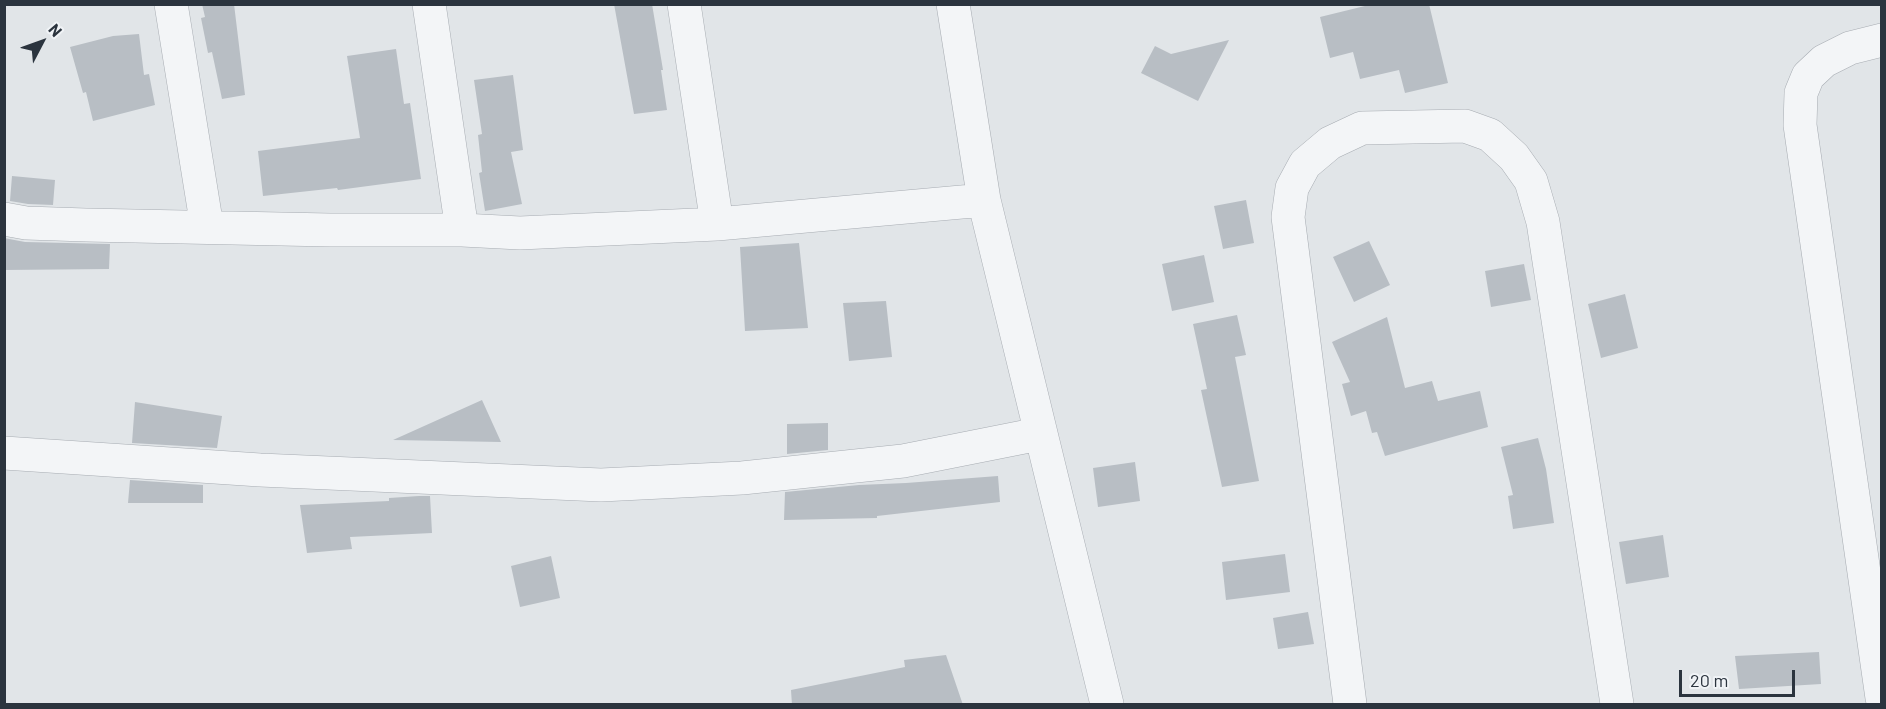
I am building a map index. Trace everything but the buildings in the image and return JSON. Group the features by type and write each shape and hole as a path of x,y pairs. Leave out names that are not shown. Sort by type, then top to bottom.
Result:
{"street":[{"path":"171,4 207,227"},
{"path":"429,4 462,230"},
{"path":"684,4 717,224"},
{"path":"952,4 984,200 1107,705"},
{"path":"1881,40 1841,52 1824,61 1808,76 1801,93 1800,125 1881,698"},
{"path":"1350,705 1288,217 1292,188 1305,164 1330,143 1362,128 1465,126 1490,135 1514,157 1531,181 1543,222 1617,705"},
{"path":"4,219 26,223 462,230 520,233 717,224 984,200"},
{"path":"4,453 261,470 601,484 742,478 903,461 1040,434"}]}
